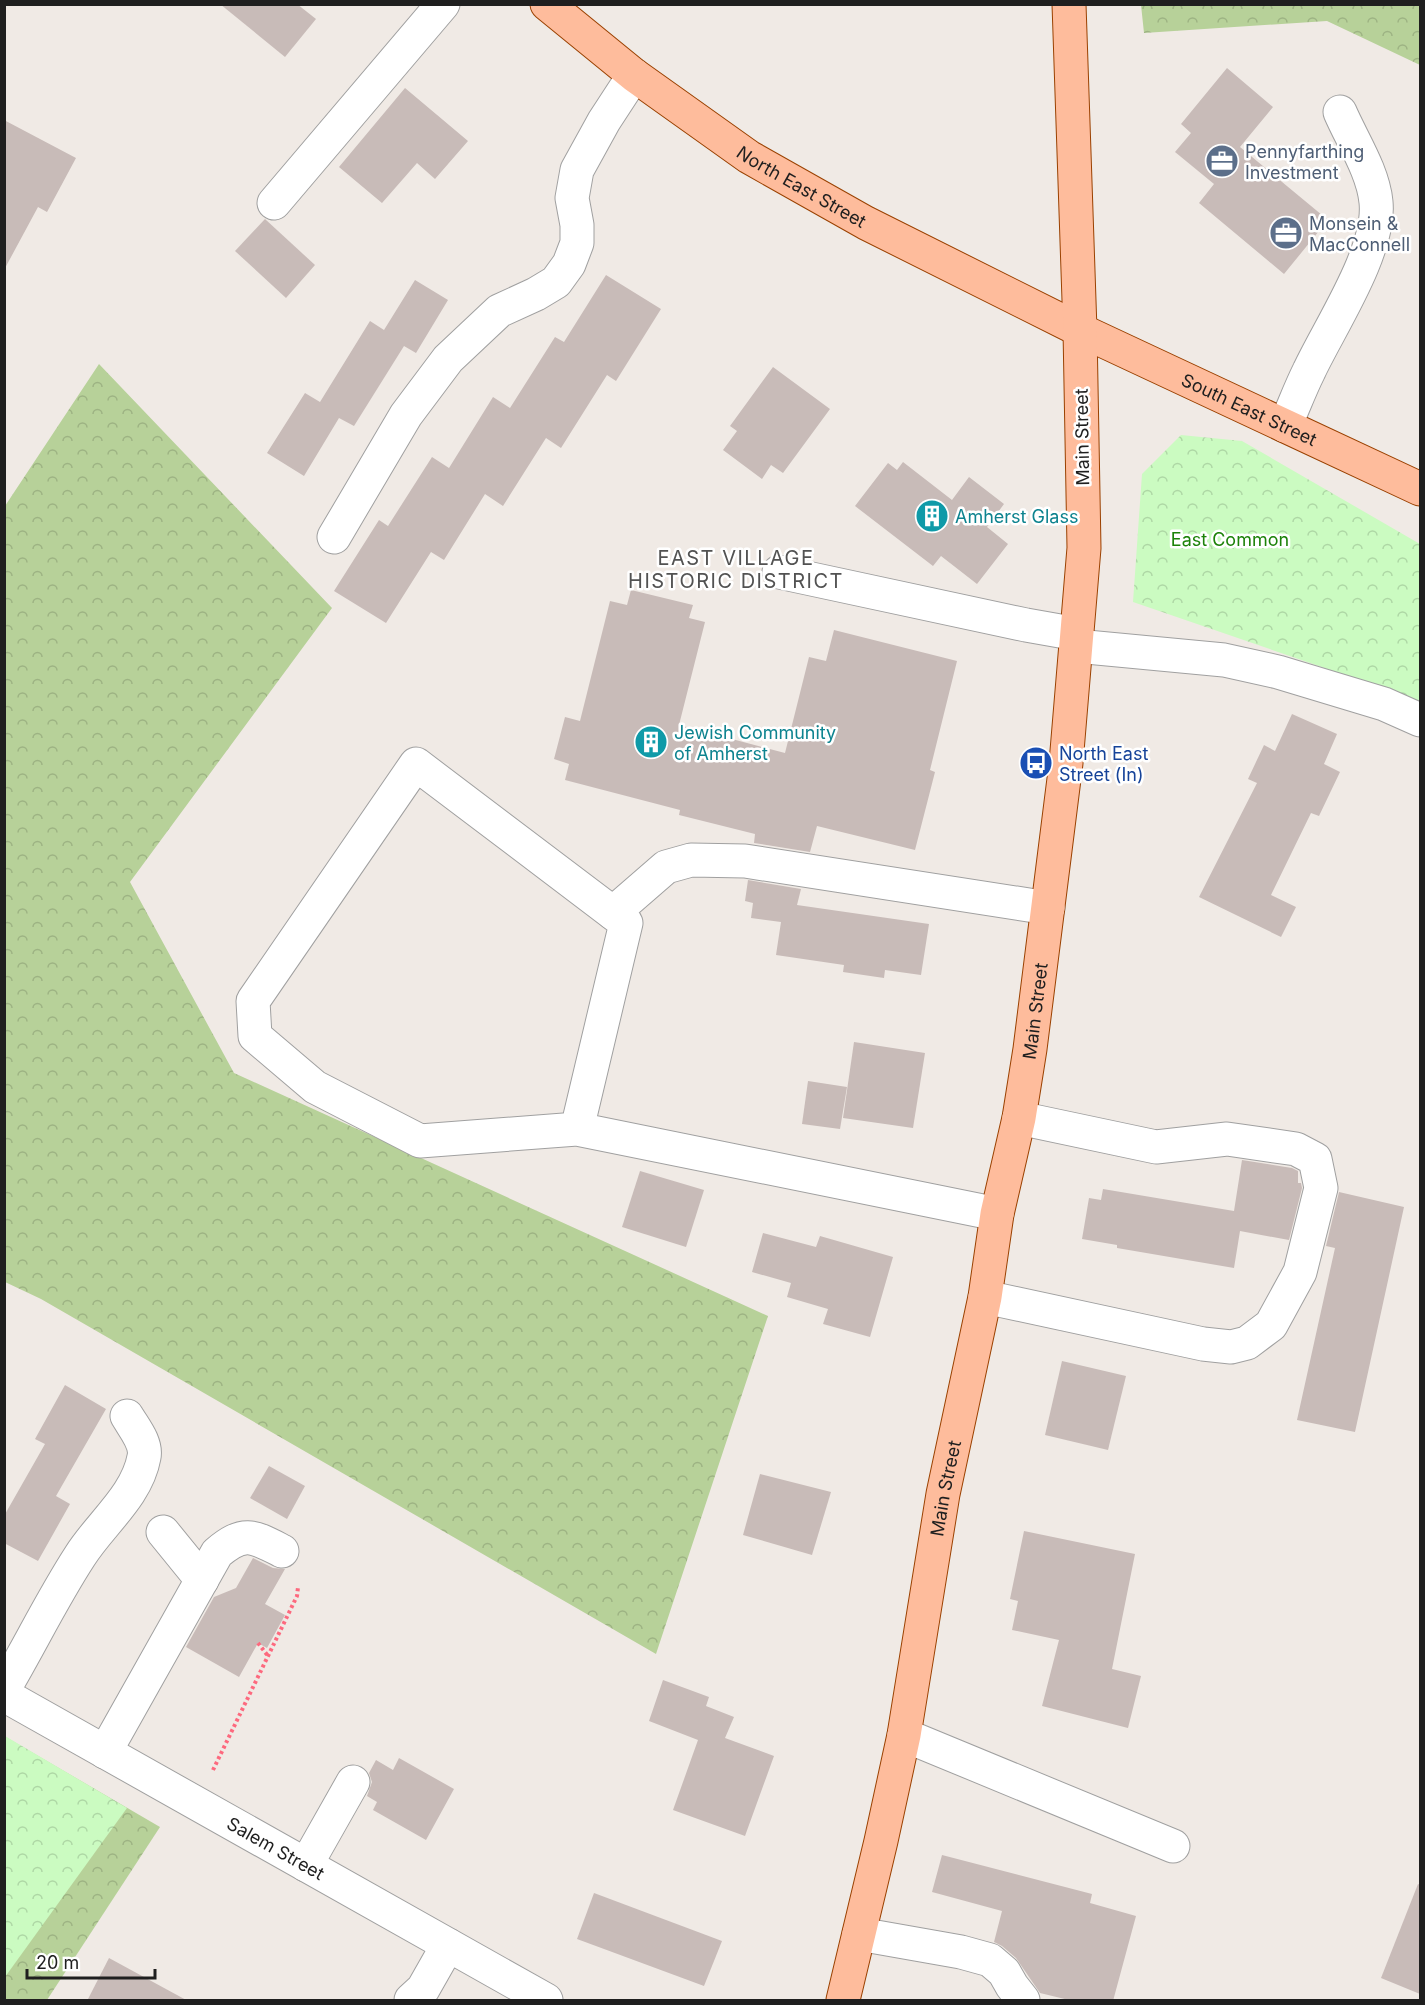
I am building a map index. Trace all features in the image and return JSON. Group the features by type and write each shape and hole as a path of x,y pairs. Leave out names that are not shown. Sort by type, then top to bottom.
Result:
{"main road":[{"name":"North East Street","path":"547,4 634,75 749,157 866,223 1080,330"},
{"name":"Main Street","path":"843,2001 904,1735 943,1494 985,1297 997,1214 1019,1118 1030,1049 1066,763 1084,548 1080,330 1069,4"},
{"name":"South East Street","path":"1080,330 1420,489"}],"street":[{"path":"274,203 443,4"},
{"path":"334,537 406,415 448,359 499,311 556,282 569,264 577,243 578,225 572,198 577,170 604,121 634,75"},
{"path":"1285,426 1309,371 1353,286 1374,235 1376,202 1369,176 1340,112"},
{"path":"778,572 1026,626 1076,640 1224,660 1278,672 1384,704 1420,720"},
{"path":"577,1129 626,923 416,764 252,1001 255,1036 315,1087 420,1141 577,1129 997,1214"},
{"path":"613,913 666,867 691,860 745,861 1048,908"},
{"path":"985,1297 1203,1344 1231,1347 1247,1342 1271,1325 1300,1272 1321,1188 1315,1159 1296,1149 1227,1139 1156,1147 1019,1118"},
{"path":"4,1689 79,1557 139,1478 145,1454 140,1436 126,1416"},
{"path":"163,1532 202,1580"},
{"path":"105,1752 217,1553 229,1543 242,1537 256,1538 282,1551"},
{"name":"Salem Street","path":"4,1695 546,2001"},
{"path":"904,1735 1173,1846"},
{"path":"306,1865 353,1782"},
{"path":"858,1934 961,1952 990,1960 1004,1972 1023,2001"},
{"path":"411,2001 423,1989 448,1945"}],"path":[{"path":"196,1803 297,1596 298,1584 295,1570 291,1560 282,1551"},
{"path":"258,1643 268,1656"}],"green space":[{"path":"1141,5 1420,5 1420,65 1327,21 1144,33"},
{"path":"99,364 332,608 130,882 234,1073 768,1316 656,1654 41,1299 5,1282 5,506"},
{"name":"East Common","path":"1181,435 1242,441 1420,544 1420,706 1345,675 1133,602 1142,474"},
{"path":"4,1736 160,1827 47,2000 5,2000"},
{"path":"5,1736 127,1808 5,1977"}],"building":[{"path":"220,4 297,4 316,19 285,57"},
{"path":"1227,68 1273,107 1240,147 1328,220 1284,274 1199,203 1214,184 1175,152 1191,133 1181,124"},
{"path":"405,88 468,141 435,179 417,163 382,203 339,167"},
{"path":"4,120 76,158 47,212 38,207 4,270"},
{"path":"265,219 315,265 286,298 235,251"},
{"path":"606,275 661,309 616,381 607,375 561,448 546,438 503,506 485,494 444,560 431,552 386,623 334,591 379,520 388,526 432,457 449,468 493,397 510,408 555,337 564,342"},
{"path":"415,280 448,300 416,353 404,346 354,426 339,418 304,476 267,453 305,393 320,402 370,321 384,330"},
{"path":"773,367 830,409 783,473 771,465 762,479 723,450 737,431 730,426"},
{"name":"Amherst Glass","path":"903,462 952,500 969,477 1004,504 987,527 1008,544 977,584 941,556 933,566 855,506 888,463 897,470"},
{"name":"Jewish Community of Amherst","path":"631,590 693,605 689,618 705,622 679,725 785,753 809,657 826,661 834,630 957,661 930,770 935,772 915,850 817,826 810,852 754,843 755,834 679,815 680,810 565,780 569,764 554,759 565,717 580,721 610,601 627,605"},
{"path":"1292,714 1337,734 1324,764 1340,772 1319,816 1311,813 1271,895 1296,907 1281,937 1199,897 1257,783 1248,779 1264,745 1275,751"},
{"path":"748,880 801,889 797,905 929,924 921,975 885,970 884,978 843,972 844,965 776,955 781,922 751,918 753,903 745,901"},
{"path":"854,1042 925,1053 913,1128 843,1118"},
{"path":"808,1081 847,1087 840,1129 802,1124"},
{"path":"1242,1160 1292,1168 1298,1171 1298,1183 1301,1183 1302,1188 1289,1240 1240,1231 1234,1268 1117,1248 1117,1245 1082,1239 1089,1198 1101,1200 1103,1189 1234,1211"},
{"path":"640,1171 704,1190 686,1247 622,1227"},
{"path":"1339,1192 1404,1207 1355,1432 1297,1420 1335,1248 1326,1246"},
{"path":"763,1233 816,1247 820,1236 893,1257 870,1337 823,1324 828,1309 787,1297 791,1283 752,1272"},
{"path":"1062,1361 1126,1376 1108,1450 1045,1435"},
{"path":"65,1385 106,1409 56,1496 70,1504 38,1561 4,1543 4,1516 45,1444 35,1439"},
{"path":"269,1466 305,1486 287,1519 250,1498"},
{"path":"760,1474 831,1492 812,1555 743,1535"},
{"path":"1024,1531 1135,1554 1112,1669 1141,1676 1128,1728 1042,1706 1059,1640 1012,1630 1018,1601 1010,1599"},
{"path":"253,1558 273,1568 285,1569 265,1604 285,1615 267,1648 258,1643 239,1677 186,1647 214,1597 236,1588"},
{"path":"663,1680 709,1697 706,1706 734,1717 725,1738 774,1756 745,1836 673,1810 698,1740 649,1721"},
{"path":"399,1758 454,1789 426,1840 373,1810 377,1802 367,1796 372,1782 369,1773 376,1760 393,1770"},
{"path":"942,1855 1092,1894 1090,1903 1136,1916 1113,2001 1073,2001 1040,1993 1016,1958 994,1942 1002,1911 932,1892"},
{"path":"1418,1884 1420,1885 1420,1994 1381,1978"},
{"path":"594,1893 722,1941 704,1986 577,1939"},
{"path":"109,1958 188,2001 87,2001"}],"place":[{"name":"Pennyfarthing Investment","path":"1222,161"},
{"name":"Monsein & MacConnell","path":"1286,233"},
{"name":"Amherst Glass","path":"932,516"},
{"name":"Jewish Community of Amherst","path":"651,742"},
{"name":"North East Street (In)","path":"1036,763"}],"district":[{"name":"EAST VILLAGE HISTORIC DISTRICT","path":"736,570"}]}
